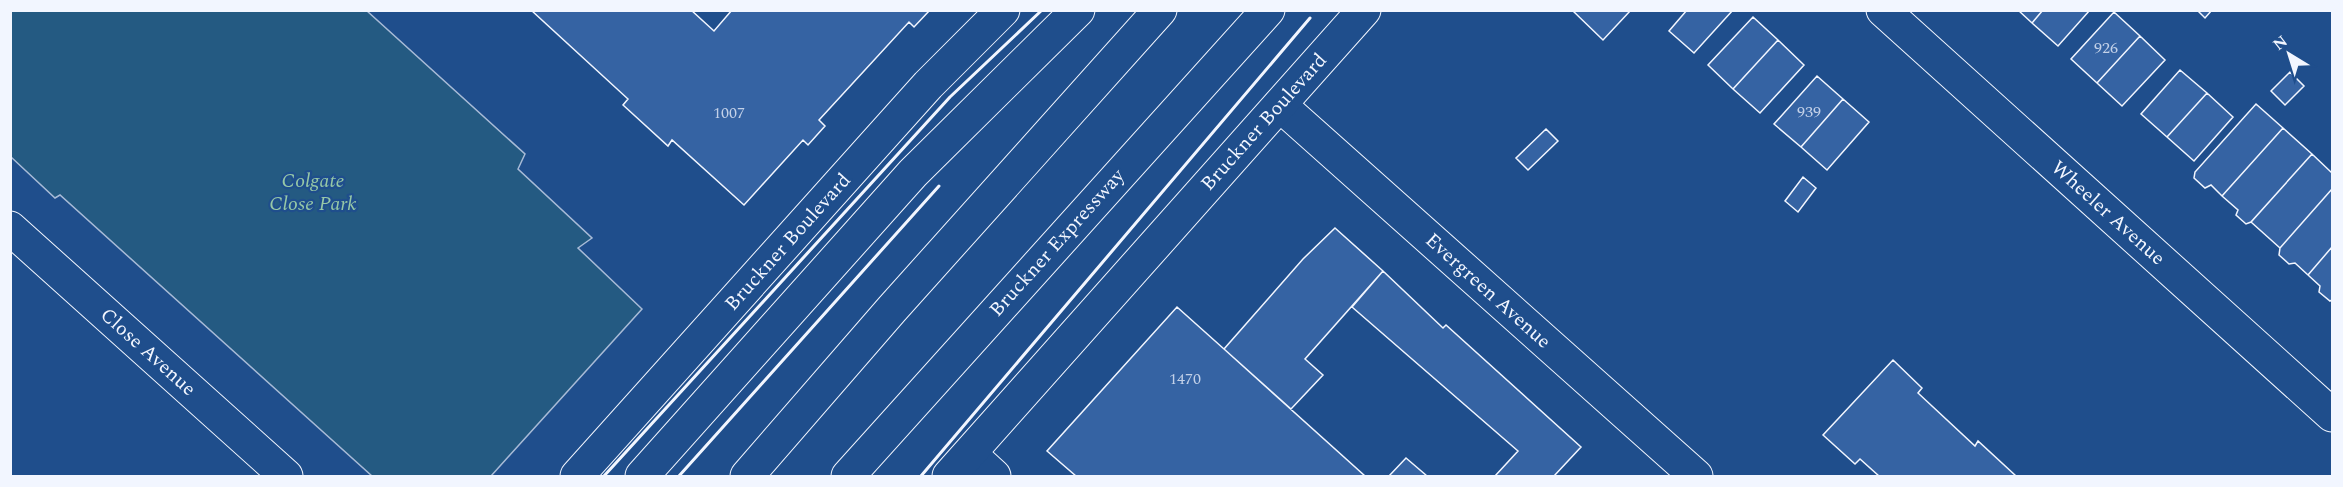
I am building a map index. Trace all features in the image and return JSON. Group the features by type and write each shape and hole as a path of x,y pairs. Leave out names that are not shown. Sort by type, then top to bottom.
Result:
{"main road":[{"name":"Bruckner Boulevard","path":"576,477 928,85 1003,10"},
{"path":"642,477 913,173 1078,10"},
{"path":"747,477 892,309 1160,10"},
{"name":"Bruckner Expressway","path":"848,477 1268,10"},
{"name":"Bruckner Boulevard","path":"959,465 1364,10"},
{"name":"Wheeler Avenue","path":"1883,10 2332,416"},
{"name":"Evergreen Avenue","path":"1280,105 1696,477"},
{"name":"Close Avenue","path":"10,228 286,477"},
{"path":"959,465 994,477"}],"green space":[{"name":"Colgate Close Park","path":"10,11 367,11 525,154 518,169 592,238 578,248 642,309 491,476 372,476 60,195 55,198 11,157"}],"building":[{"path":"531,10 691,10 714,31 732,10 930,10 914,27 909,22 819,120 825,126 808,145 803,140 744,205 672,140 668,146 623,105 628,99"},
{"path":"1572,10 1631,10 1603,40"},
{"path":"1687,10 1733,10 1694,53 1669,31"},
{"path":"2018,10 2043,10 2032,23"},
{"path":"2043,10 2090,10 2058,46 2032,23"},
{"path":"2197,10 2212,10 2205,18"},
{"path":"2114,12 2140,36 2097,83 2071,59"},
{"path":"1753,17 1778,40 1733,89 1708,65"},
{"path":"2140,36 2165,60 2122,106 2097,83"},
{"path":"1778,40 1804,65 1760,113 1733,89"},
{"path":"2180,70 2207,93 2167,137 2141,114"},
{"path":"2290,72 2304,86 2285,105 2271,91"},
{"path":"1817,76 1843,99 1801,147 1774,124"},
{"path":"2207,93 2233,117 2194,161 2167,137"},
{"path":"1843,99 1869,122 1827,170 1801,147"},
{"path":"2256,104 2283,128 2222,196 2211,185 2205,188 2194,178 2195,172"},
{"path":"2283,128 2312,154 2251,222 2246,224 2236,215 2238,210 2222,196"},
{"path":"1546,129 1558,141 1528,170 1516,158"},
{"path":"2312,154 2332,173 2332,189 2280,248 2251,222"},
{"path":"1803,177 1816,188 1798,212 1785,201"},
{"path":"2332,189 2332,247 2308,275 2295,263 2289,264 2279,255 2280,248"},
{"path":"1335,228 1383,271 1305,359 1323,375 1291,409 1224,349 1303,259"},
{"path":"2332,247 2332,300 2330,301 2319,292 2320,286 2308,275"},
{"path":"1383,271 1443,328 1446,325 1581,447 1554,476 1495,476 1518,451 1352,307"},
{"path":"1177,307 1365,476 1076,476 1047,451"},
{"path":"1893,360 1922,388 1918,393 1975,446 1978,441 2016,476 1879,476 1860,459 1855,464 1823,435"},
{"path":"1406,458 1427,476 1389,476"}],"wall":[{"path":"604,476 950,97 1042,10"},
{"path":"921,476 1310,18"},
{"path":"679,476 939,186"}]}
